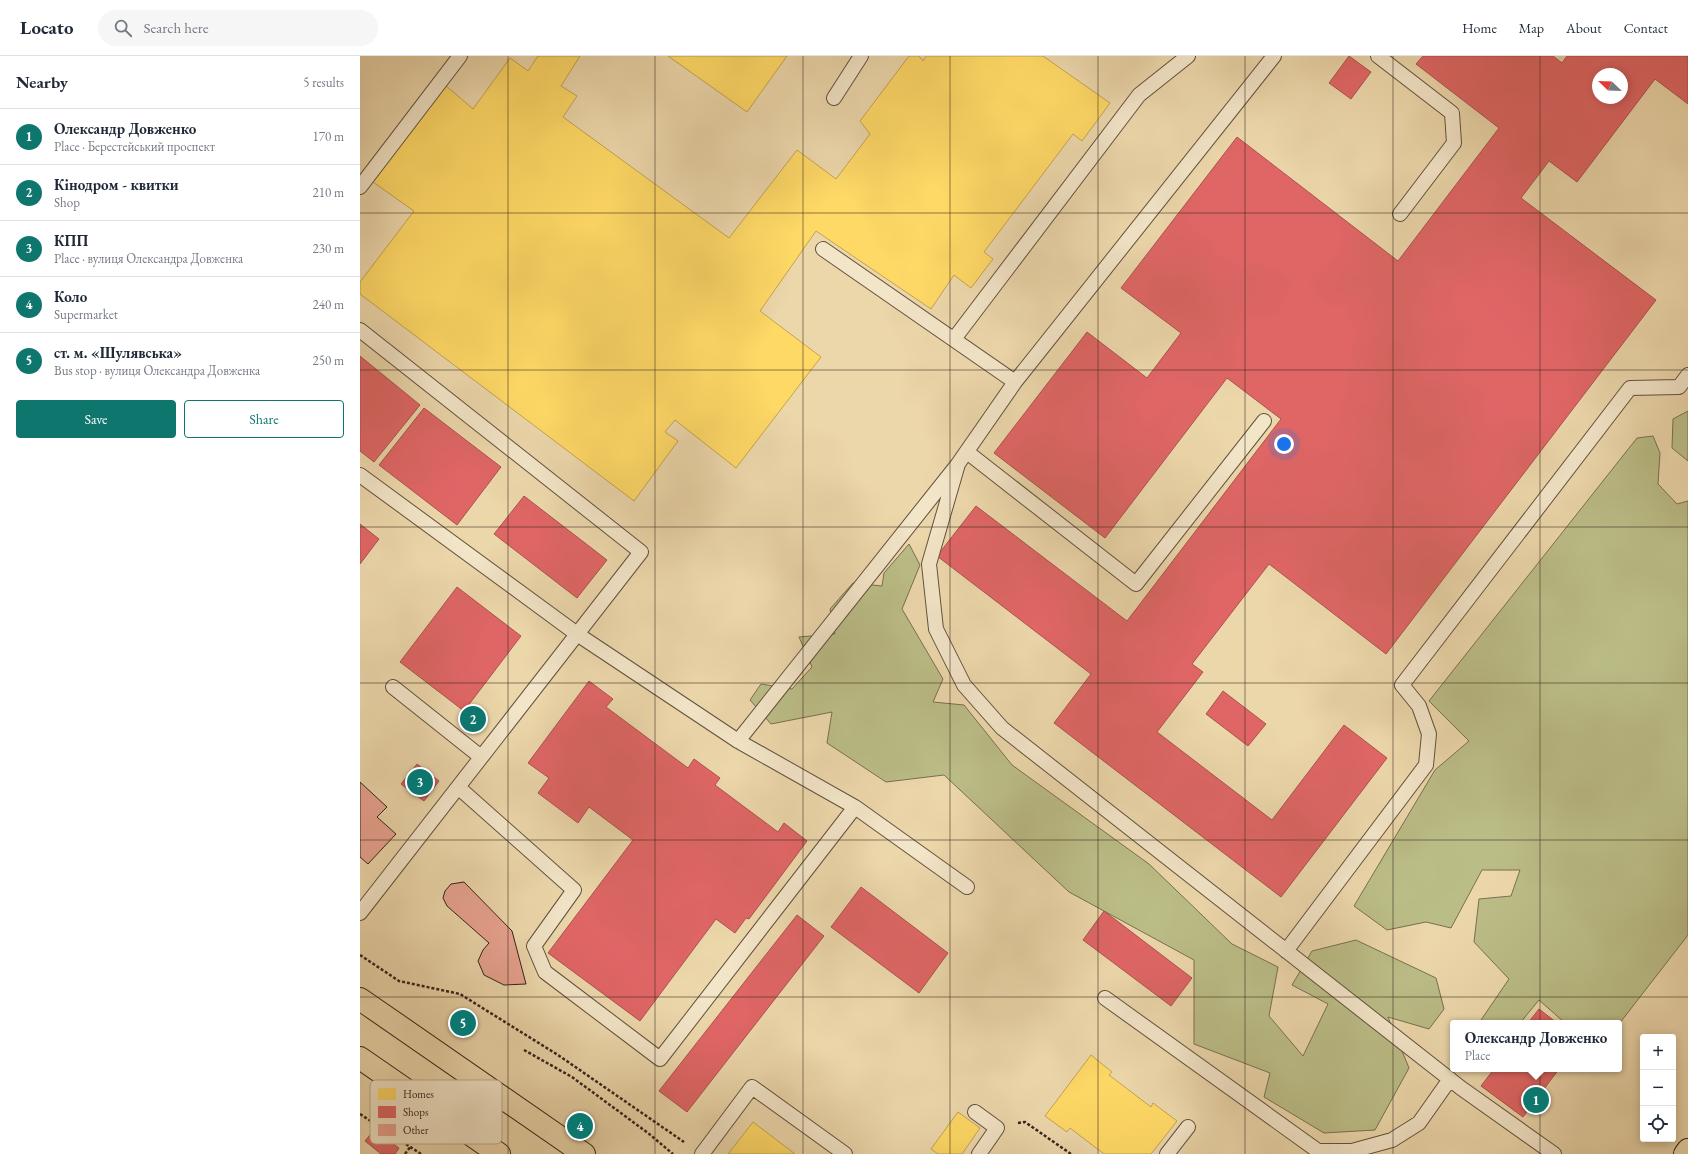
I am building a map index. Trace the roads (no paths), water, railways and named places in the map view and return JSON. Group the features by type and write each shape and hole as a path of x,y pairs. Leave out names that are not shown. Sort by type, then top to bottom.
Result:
{"main road":[{"path":"360,999 477,1080"},
{"path":"360,1058 392,1080"},
{"path":"502,1097 584,1154"},
{"path":"485,1144 499,1154"},
{"path":"1685,1154 1688,1150"}],"lane":[{"path":"360,187 460,56"},
{"path":"834,98 861,56"},
{"path":"954,339 1139,95 1188,56"},
{"path":"738,741 958,464 1015,382 1274,56"},
{"path":"1378,56 1452,113 1454,143 1400,214"},
{"path":"822,249 1015,382"},
{"path":"360,330 640,552 361,910"},
{"path":"1286,950 1426,765 1429,734 1419,706 1402,685 1630,388 1679,387 1688,375"},
{"path":"967,452 1136,584 1264,421"},
{"path":"958,464 929,564 936,629 964,685 1002,728 1450,1079 1554,1154"},
{"path":"360,475 577,634 738,741 855,808 967,887"},
{"path":"393,687 481,757"},
{"path":"458,787 574,890 534,946 545,972 660,1059 855,808"},
{"path":"1105,998 1318,1151 1352,1150 1392,1140 1419,1123 1450,1079"},
{"path":"702,1154 752,1087 845,1154"},
{"path":"976,1112 997,1128 979,1154"},
{"path":"1167,1154 1188,1127"}],"place":[{"name":"Кінодром - квитки","path":"473,719"},
{"name":"КПП","path":"420,782"},
{"name":"ст. м. «Шулявська»","path":"463,1023"},
{"name":"Олександр Довженко","path":"1536,1100"},
{"name":"Коло","path":"580,1126"}]}
